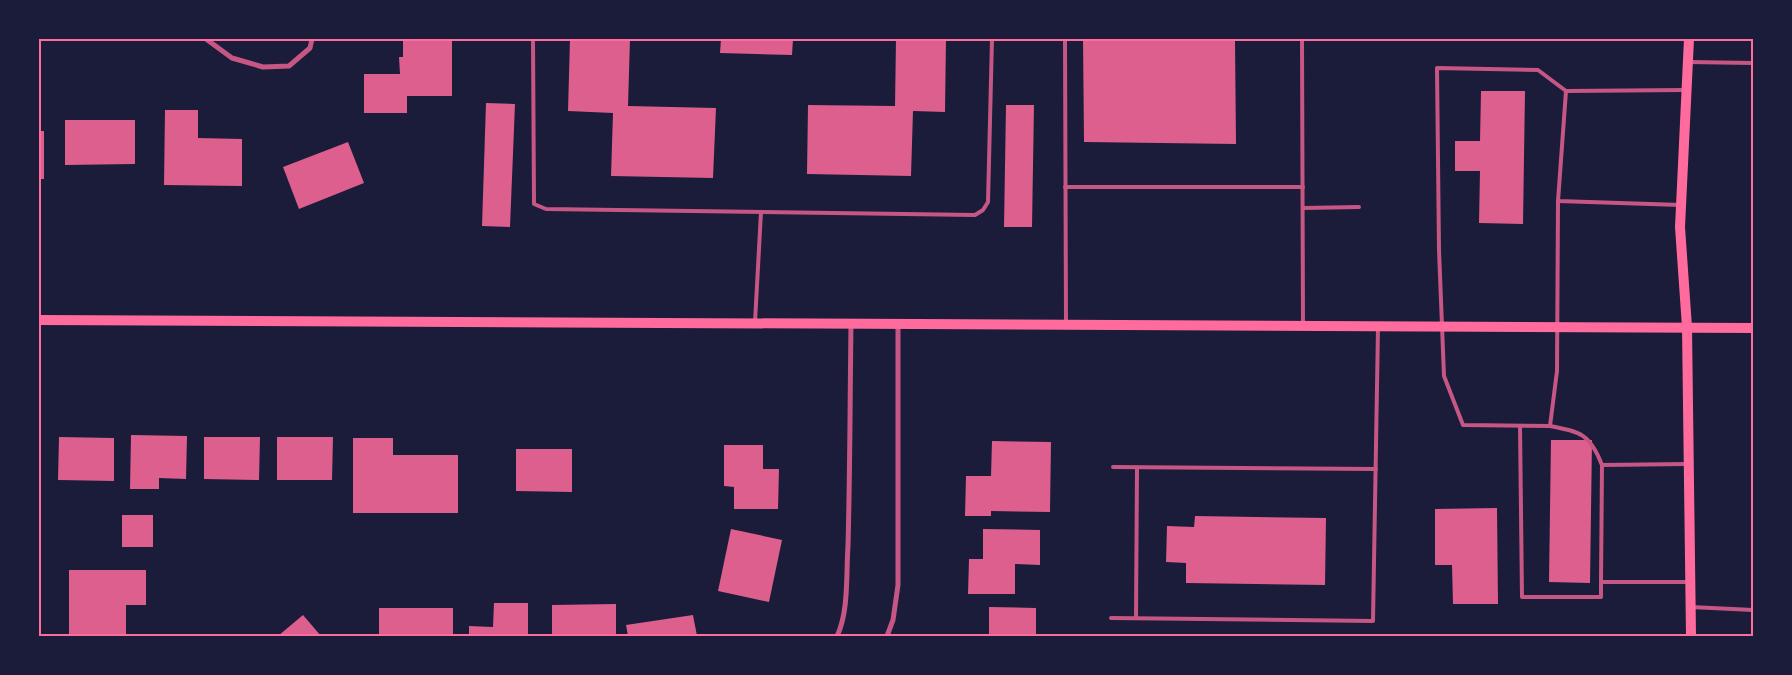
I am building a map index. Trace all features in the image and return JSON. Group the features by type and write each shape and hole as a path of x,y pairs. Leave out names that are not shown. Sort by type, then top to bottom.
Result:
{"main road":[{"path":"1689,39 1681,205 1681,252 1687,327 1691,636"},
{"path":"39,320 1753,328"}],"street":[{"path":"206,39 232,58 263,67 289,66 310,48 312,39"},
{"path":"837,636 842,627 846,588 850,494 851,323"},
{"path":"887,636 893,620 898,585 898,324"}],"lane":[{"path":"532,39 534,204 546,209 975,215 984,210 988,202 992,39"},
{"path":"1065,39 1066,324"},
{"path":"1302,39 1303,326"},
{"path":"1688,62 1753,63"},
{"path":"1520,426 1522,597 1601,597 1602,465 1592,443 1584,436 1575,432 1550,426 1462,425 1444,376 1438,68 1538,70 1566,91 1687,90"},
{"path":"1550,426 1557,371 1558,202 1566,91"},
{"path":"1065,187 1303,187"},
{"path":"1558,202 1681,205"},
{"path":"1303,208 1360,206"},
{"path":"755,323 761,212"},
{"path":"1111,618 1373,621 1378,326"},
{"path":"1602,465 1689,464"},
{"path":"1113,467 1376,469"},
{"path":"1136,618 1137,468"},
{"path":"1601,582 1690,582"},
{"path":"1690,607 1753,610"}],"building":[{"path":"403,39 452,39 452,96 407,96 407,113 364,113 364,74 400,74 399,57 403,57"},
{"path":"570,39 630,39 628,106 716,108 713,178 611,176 613,113 568,111"},
{"path":"721,39 793,39 792,55 720,53"},
{"path":"896,39 946,39 945,112 913,111 911,176 807,174 808,105 895,106"},
{"path":"1083,39 1253,39 1235,41 1236,144 1084,142"},
{"path":"1481,91 1525,91 1523,224 1479,223 1480,171 1455,171 1455,141 1480,141"},
{"path":"486,103 515,104 510,227 482,226"},
{"path":"1006,105 1034,105 1032,227 1004,227"},
{"path":"165,110 198,110 198,138 242,139 242,186 164,185"},
{"path":"65,120 135,120 135,164 65,165"},
{"path":"39,131 44,131 44,179 39,179"},
{"path":"348,142 364,183 299,209 283,167"},
{"path":"131,435 187,436 186,479 159,478 159,489 130,489"},
{"path":"59,437 114,438 114,481 58,480"},
{"path":"204,437 260,437 259,480 204,479"},
{"path":"277,437 333,437 332,480 277,480"},
{"path":"353,438 393,438 393,455 458,455 458,513 353,513"},
{"path":"1551,440 1592,440 1590,583 1549,582"},
{"path":"992,441 1051,442 1050,512 991,511 991,516 965,516 966,476 991,476"},
{"path":"724,445 763,445 763,469 779,469 778,509 734,509 734,487 724,486"},
{"path":"516,449 572,449 572,492 516,491"},
{"path":"1497,508 1498,604 1453,604 1452,565 1435,565 1435,509"},
{"path":"122,515 153,515 153,547 122,547"},
{"path":"1195,516 1326,518 1325,585 1186,583 1186,563 1166,562 1167,526 1194,527"},
{"path":"731,529 782,540 769,602 718,591"},
{"path":"983,529 1040,530 1040,565 1015,564 1015,594 968,594 969,559 983,559"},
{"path":"69,570 146,570 146,605 126,605 126,634 69,634"},
{"path":"494,603 528,603 528,636 469,636 469,626 493,627"},
{"path":"616,604 616,636 552,636 552,605"},
{"path":"989,607 1036,608 1036,636 989,636"},
{"path":"379,608 453,608 453,636 379,636"},
{"path":"303,615 321,636 278,636"},
{"path":"693,615 697,636 628,636 626,625"}]}
